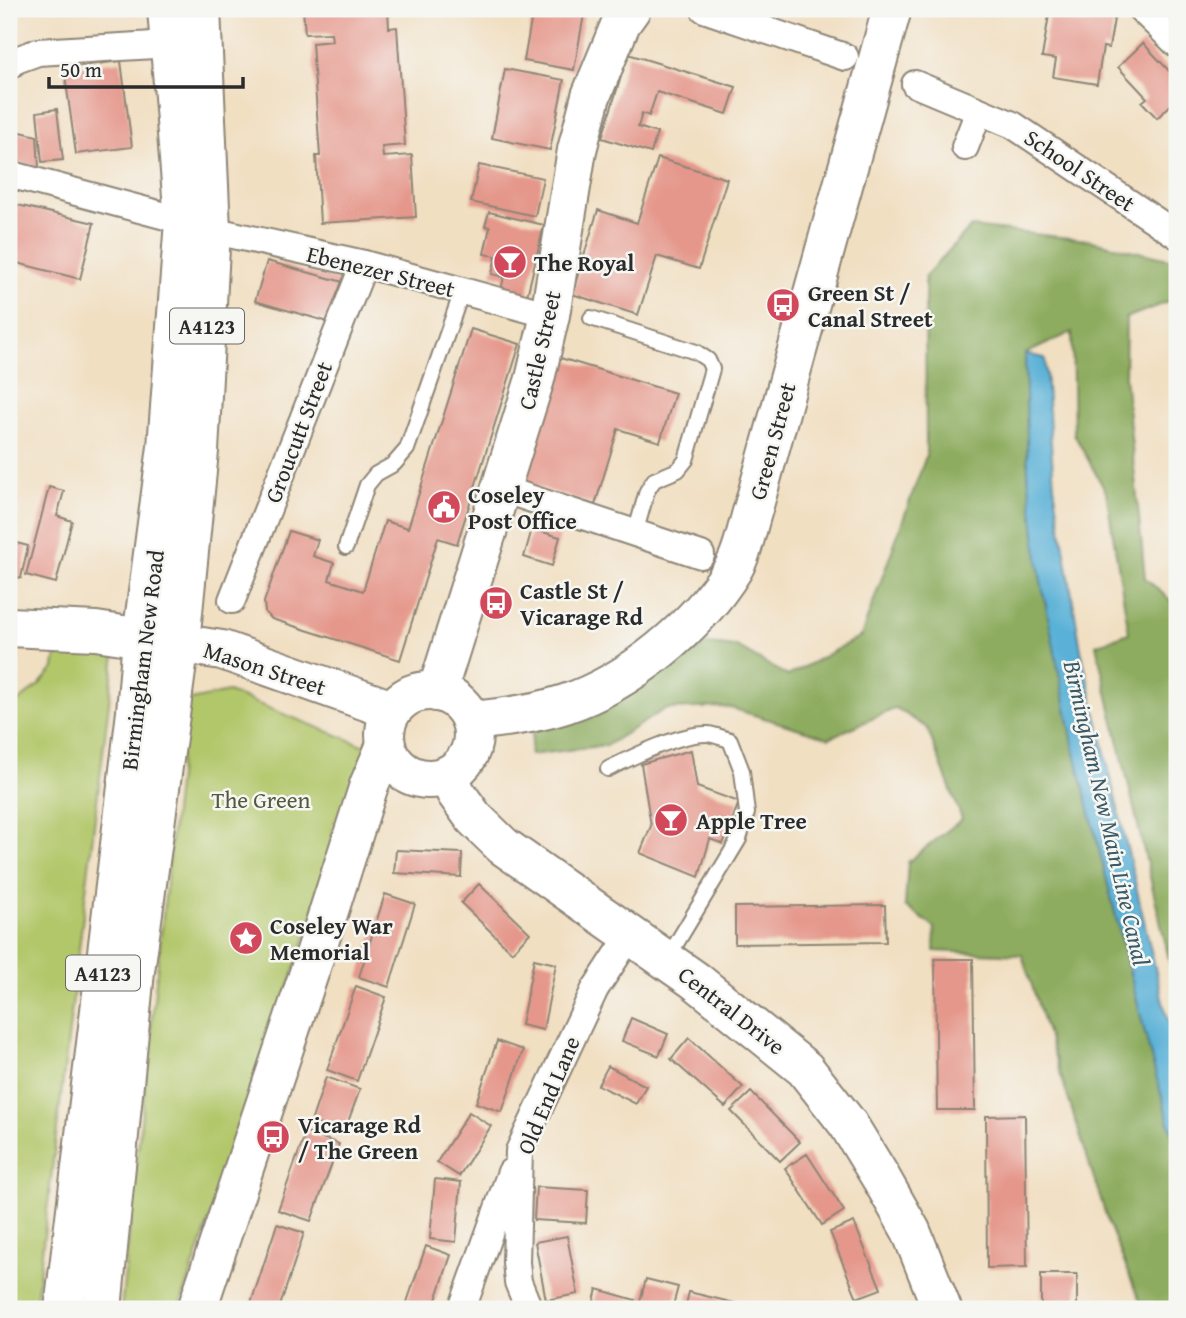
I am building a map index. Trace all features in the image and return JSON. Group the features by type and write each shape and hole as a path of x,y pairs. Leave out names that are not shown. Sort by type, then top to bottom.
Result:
{"main road":[{"name":"Birmingham New Road","path":"102,1309 135,971 180,642 199,451 197,225 205,42 201,9"},
{"name":"Castle Street","path":"438,692 535,379 550,315 577,150 591,96 621,23 631,9"},
{"name":"Green Street","path":"471,721 512,717 566,704 608,685 639,666 701,613 734,567 754,509 892,9"},
{"name":"Birmingham New Road","path":"64,1309 136,712 142,638 197,225 169,26"},
{"name":"Mason Street","path":"9,627 96,631 222,650 389,727"},
{"path":"197,1309 312,964 349,846 389,727 401,701 413,694 438,692 458,701 471,721 474,735 465,762 376,812 349,846"},
{"path":"389,727 394,763 404,772 437,778"},
{"name":"Central Drive","path":"437,778 456,793 474,818 503,846 667,960 805,1069 848,1124 881,1178 911,1231 942,1309"}],"street":[{"path":"704,9 845,57"},
{"path":"1141,9 1177,44"},
{"path":"9,66 16,60 38,51 169,26"},
{"name":"School Street","path":"915,83 1013,125 1177,235"},
{"path":"965,146 979,111"},
{"name":"Ebenezer Street","path":"9,174 197,225 364,264 550,315"},
{"name":"Groucutt Street","path":"232,600 364,264"},
{"path":"502,489 701,555"},
{"name":"Old End Lane","path":"529,1309 518,1282 516,1262 519,1151 595,989 631,934"},
{"path":"462,1309 519,1151"}],"lane":[{"path":"346,547 367,485 376,474 394,464 407,449 462,291"},
{"path":"591,317 696,352 708,360 712,369 686,460 678,470 654,480 646,491 635,534"},
{"path":"608,769 642,752 679,739 708,734 730,740 742,771 747,813 739,839 667,960"}],"green space":[{"path":"971,227 1088,240 1177,261 1177,298 1126,318 1125,376 1145,578 1177,606 1177,993 1096,645 1129,633 1106,492 1074,434 1072,332 1025,354 1028,475 1074,749 1153,1065 1177,1149 1177,1309 1143,1309 1109,1225 1022,955 934,951 935,928 905,906 908,862 962,819 927,728 896,708 829,738 728,707 665,709 607,745 530,755 533,730 582,717 708,644 737,647 788,676 861,636 926,456 925,276"},
{"path":"59,635 116,645 35,1309 9,1309 9,708 38,686 54,668"},
{"name":"The Green","path":"228,692 370,748 179,1309 121,1309 186,701"}],"water":[{"name":"Birmingham New Main Line Canal","path":"1025,354 1045,358 1054,486 1081,650 1162,998 1177,1050 1177,1151 1074,749 1040,576 1028,475"}],"building":[{"path":"303,9 388,9 389,28 397,27 405,145 382,147 383,157 412,155 416,217 320,223 316,156 320,156 312,43 332,41 331,33 305,34"},
{"path":"533,9 585,9 574,70 524,61"},
{"path":"1050,9 1101,9 1115,13 1109,48 1103,47 1097,84 1053,77 1056,59 1042,57"},
{"path":"1143,43 1172,74 1170,76 1177,84 1177,99 1157,118 1142,102 1147,98 1118,67"},
{"path":"628,54 736,87 727,114 657,92 649,116 642,113 638,127 657,133 651,153 602,138"},
{"path":"121,61 132,147 76,154 64,68"},
{"path":"505,69 564,80 550,150 492,138"},
{"path":"57,109 63,160 42,162 37,112"},
{"path":"9,129 37,136 39,168 9,160"},
{"path":"658,158 727,179 699,269 657,256 638,315 572,294 598,210 637,223"},
{"path":"479,165 543,178 535,216 471,202"},
{"path":"9,203 94,223 80,279 9,261"},
{"path":"489,212 544,225 527,296 501,290 504,277 492,274 496,256 484,254 490,227 485,226"},
{"path":"267,261 343,282 332,323 255,301"},
{"path":"471,329 520,344 457,544 438,538 400,660 272,619 265,612 264,602 289,531 318,540 313,556 334,563 329,580 363,591 385,521 408,528"},
{"path":"557,357 675,393 660,442 618,429 595,505 519,481"},
{"path":"49,487 64,491 57,516 72,521 56,583 26,575"},
{"path":"532,529 560,537 552,566 524,557"},
{"path":"9,541 28,546 21,578 9,575"},
{"path":"691,750 697,787 739,802 723,844 710,839 699,877 640,853 651,826 641,764"},
{"path":"396,850 462,853 461,877 394,873"},
{"path":"479,884 530,933 512,952 461,903"},
{"path":"385,894 415,904 389,987 359,977"},
{"path":"885,905 886,942 735,944 735,907"},
{"path":"534,959 556,964 543,1030 521,1025"},
{"path":"935,959 973,959 975,1110 937,1110"},
{"path":"356,986 386,997 357,1081 327,1070"},
{"path":"631,1018 668,1034 659,1056 622,1041"},
{"path":"689,1038 743,1087 725,1107 671,1059"},
{"path":"497,1041 523,1050 502,1112 476,1103"},
{"path":"608,1066 646,1086 636,1104 598,1085"},
{"path":"326,1077 360,1089 344,1133 311,1122"},
{"path":"751,1092 800,1142 780,1161 731,1111"},
{"path":"469,1112 491,1126 459,1176 437,1162"},
{"path":"1025,1115 1027,1267 987,1268 986,1116"},
{"path":"306,1132 339,1144 311,1221 278,1210"},
{"path":"807,1154 844,1211 822,1225 785,1168"},
{"path":"435,1179 461,1182 456,1242 430,1239"},
{"path":"536,1187 588,1190 586,1223 534,1220"},
{"path":"854,1222 881,1289 857,1298 830,1232"},
{"path":"277,1224 304,1233 279,1309 272,1309 251,1303"},
{"path":"567,1236 578,1294 546,1300 535,1242"},
{"path":"426,1246 451,1255 433,1309 408,1309 405,1308"},
{"path":"1041,1274 1077,1274 1077,1309 1041,1309"},
{"path":"646,1279 678,1287 672,1309 638,1309"},
{"path":"597,1289 635,1300 632,1309 592,1309"},
{"path":"689,1292 743,1305 742,1309 685,1309"}],"place":[{"name":"The Royal","path":"510,262"},
{"name":"Green St / Canal Street","path":"783,305"},
{"name":"Coseley Post Office","path":"444,507"},
{"name":"Castle St / Vicarage Rd","path":"496,603"},
{"name":"Apple Tree","path":"671,820"},
{"name":"Coseley War Memorial","path":"246,938"},
{"name":"Vicarage Rd / The Green","path":"273,1137"}]}
